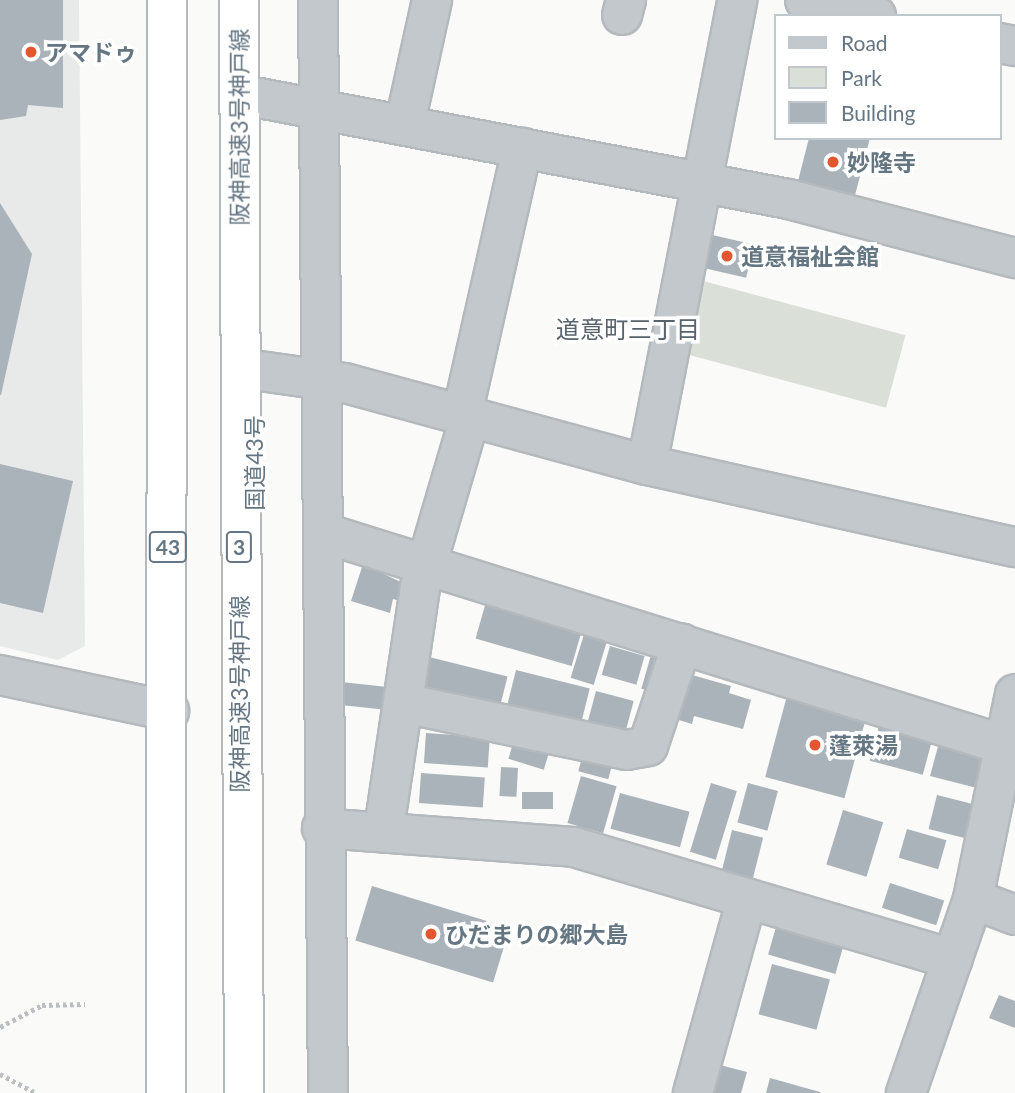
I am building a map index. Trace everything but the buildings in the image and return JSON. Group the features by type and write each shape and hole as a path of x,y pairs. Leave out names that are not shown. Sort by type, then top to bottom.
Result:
{"highway":[{"name":"43","path":"166,1093 169,711 167,0"},
{"path":"184,0 185,1093"},
{"name":"阪神高速3号神戸線","path":"239,0 244,1093"},
{"name":"国道43号","path":"254,0 253,370 258,1093"}],"street":[{"path":"318,0 315,105 327,534 322,828 328,1093"},
{"path":"405,123 432,0"},
{"path":"647,465 737,0"},
{"path":"805,0 867,14"},
{"path":"254,97 315,105 701,183 1015,258"},
{"path":"384,830 420,587 431,566 466,416 522,148"},
{"path":"253,370 323,381 647,465 1015,547"},
{"path":"327,534 1004,745"},
{"path":"403,703 626,750 649,746 682,644"},
{"path":"0,675 169,711"},
{"path":"906,1093 973,899 1015,694"},
{"path":"322,828 384,830 574,847 953,959"},
{"path":"693,1093 747,898"},
{"path":"973,899 1015,915"}],"path":[{"path":"0,1027 42,1005 85,1003"},
{"path":"0,1074 36,1093"}],"shaded area":[{"name":"アマドゥ","path":"0,0 79,0 85,646 58,660 0,646"}],"green space":[{"path":"692,278 905,335 886,408 673,350"}],"place":[{"name":"アマドゥ","path":"31,52"},
{"name":"妙隆寺","path":"833,162"},
{"name":"道意福祉会館","path":"727,256"},
{"name":"蓬萊湯","path":"815,745"},
{"name":"ひだまりの郷大島","path":"431,934"}],"district":[{"name":"道意町三丁目","path":"628,329"}]}
